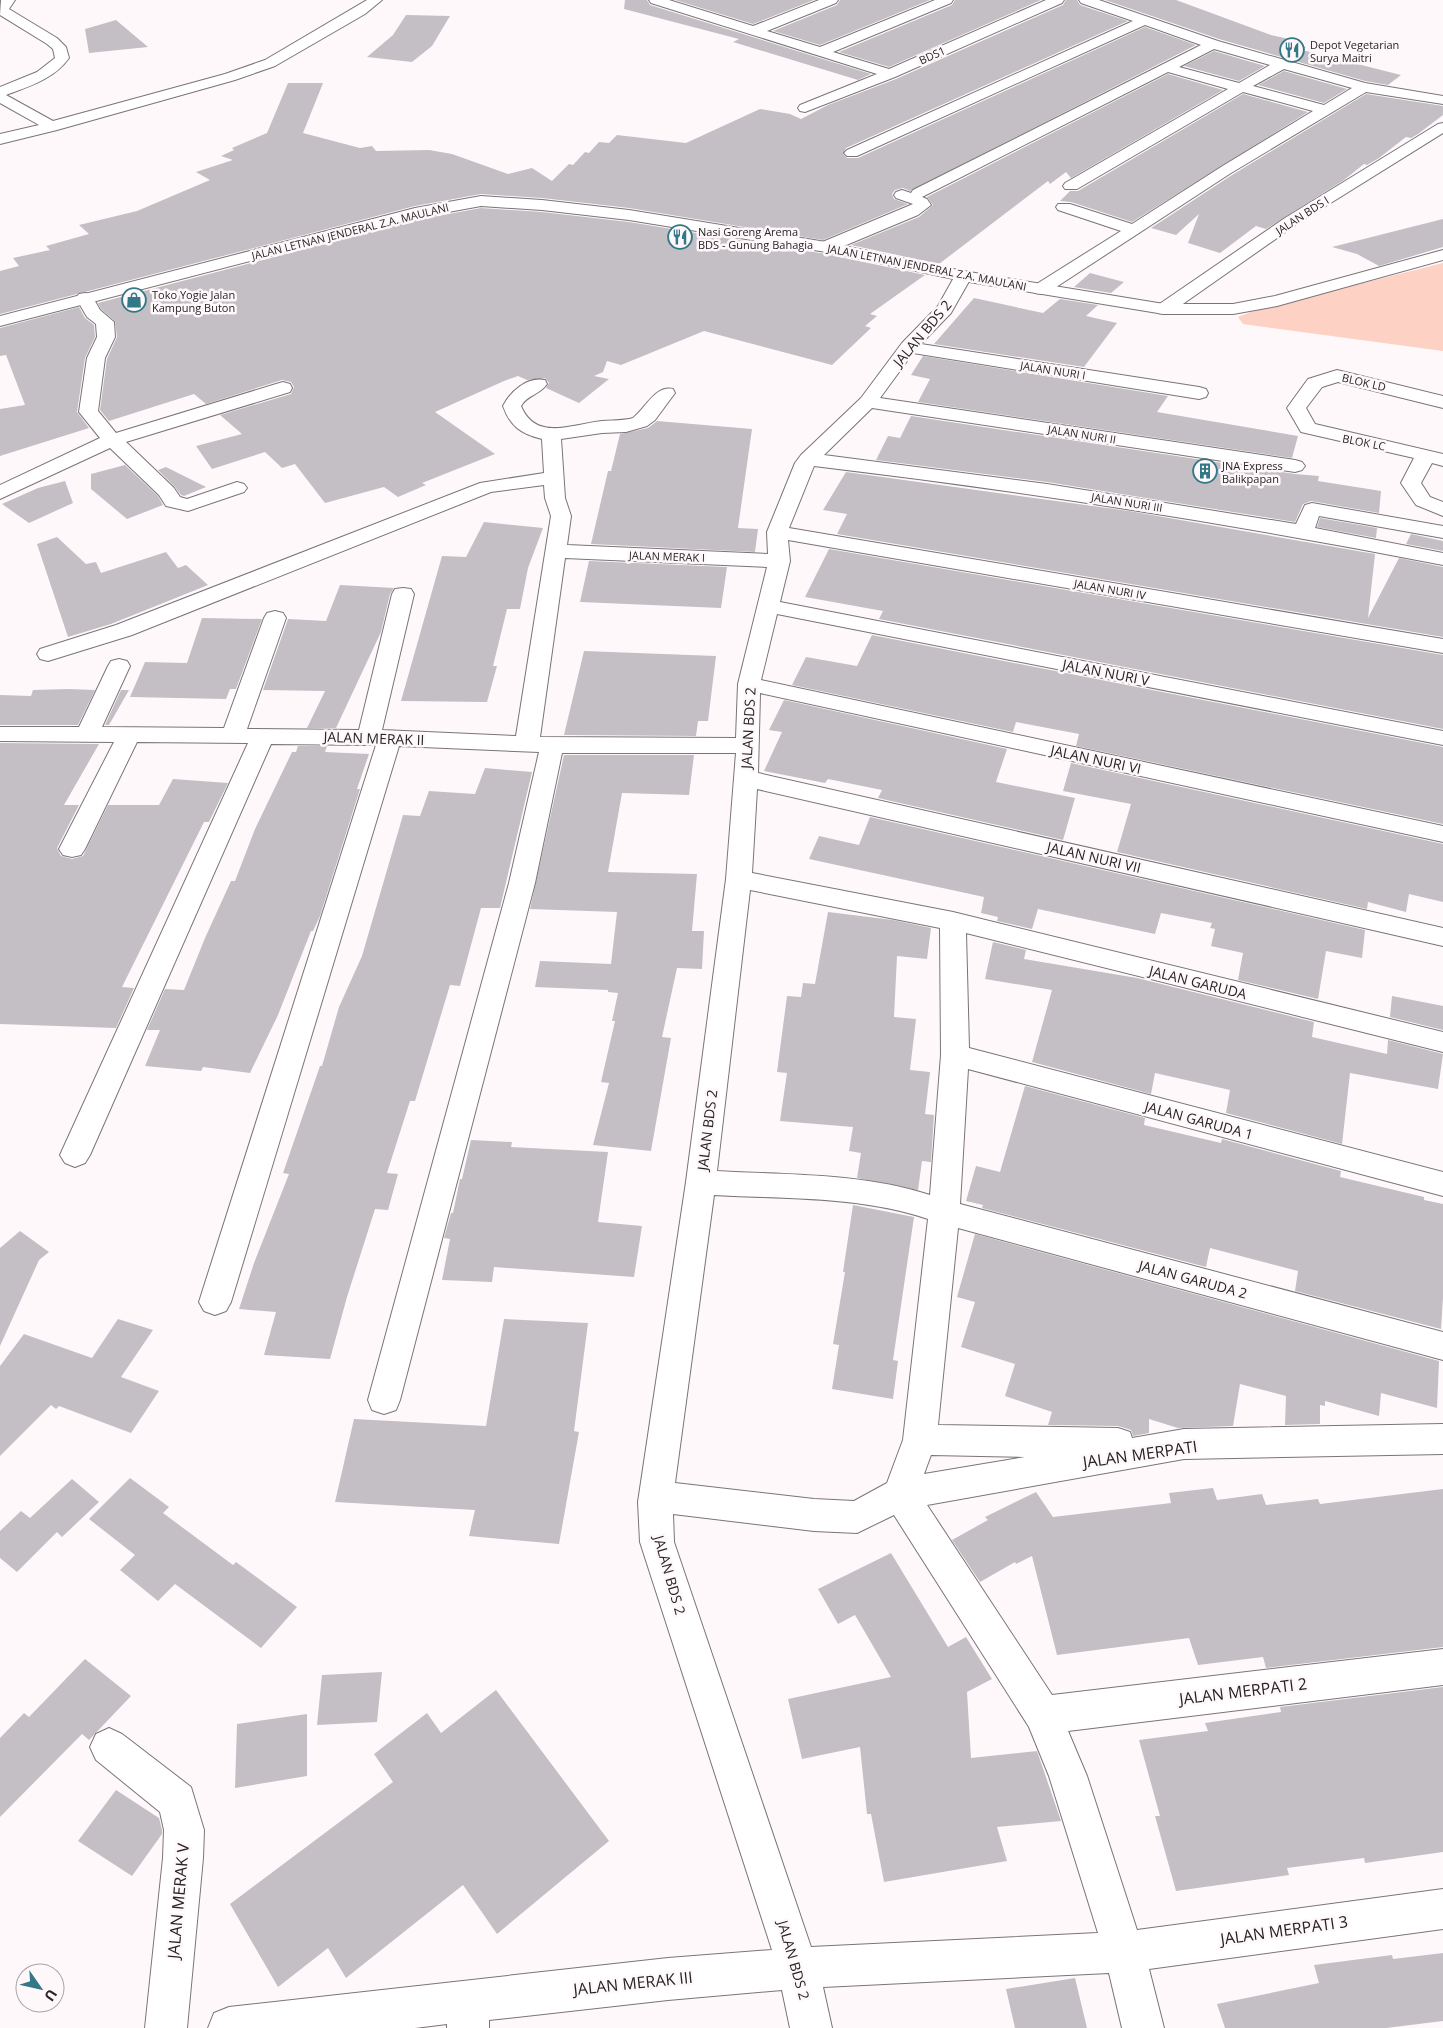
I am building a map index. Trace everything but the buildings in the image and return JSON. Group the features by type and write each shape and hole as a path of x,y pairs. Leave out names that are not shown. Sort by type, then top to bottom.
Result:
{"street":[{"path":"0,92 42,75 53,68 62,58 59,47 52,41 2,11 3,5 8,0"},
{"path":"656,0 823,51 890,74"},
{"path":"756,30 831,0"},
{"path":"823,51 946,0"},
{"name":"BDS1","path":"805,108 890,74 1057,0"},
{"path":"1086,0 1213,44 1364,87 1443,100"},
{"path":"0,139 52,127 230,77 270,63 360,11 371,1"},
{"path":"689,10 706,3"},
{"path":"852,153 1145,20"},
{"path":"919,193 1213,44"},
{"path":"1071,186 1283,63"},
{"path":"1167,68 1326,110"},
{"path":"1041,289 1132,230 1364,87"},
{"path":"0,97 52,127"},
{"name":"JALAN BDS I","path":"1164,309 1290,222 1443,127"},
{"path":"826,247 912,212 923,205 921,202 902,195"},
{"name":"JALAN LETNAN JENDERAL Z.A. MAULANI","path":"0,321 415,213 481,201 542,205 629,215 826,247 963,276 1164,309 1233,309 1277,301 1443,255"},
{"path":"1064,208 1132,230"},
{"name":"JALAN BDS 2","path":"811,2028 798,1968 657,1542 656,1496 701,1182 739,879 748,746 749,684 779,561 777,532 808,459 868,402 908,347 945,309 963,276"},
{"path":"85,298 93,314 105,322 106,337 96,358 88,412 112,440 167,492 173,502 188,505 237,488"},
{"name":"JALAN NURI I","path":"908,347 1199,393"},
{"name":"BLOK LD","path":"1296,408 1315,383 1337,376 1443,402"},
{"path":"538,384 517,397 512,406 515,416 522,425 534,432 551,435 602,427 626,426 640,422 648,416 666,393"},
{"path":"0,493 112,440 284,388"},
{"name":"JALAN NURI II","path":"868,402 1295,466"},
{"name":"BLOK LC","path":"1296,408 1308,428 1434,458"},
{"path":"384,1400 522,883 540,744 556,551 561,516 555,498 551,435"},
{"path":"1434,458 1411,483 1423,501 1443,510"},
{"name":"JALAN NURI III","path":"808,459 954,476 1204,513 1443,558"},
{"path":"48,654 124,630 487,487 554,478"},
{"path":"1303,532 1312,509 1443,532"},
{"name":"JALAN NURI IV","path":"777,532 1443,646"},
{"name":"JALAN MERAK I","path":"556,551 779,561"},
{"path":"214,1302 379,738 403,594"},
{"name":"JALAN NURI V","path":"768,606 1443,738"},
{"path":"233,736 275,618"},
{"path":"87,735 119,666"},
{"name":"JALAN NURI VI","path":"749,684 1443,834"},
{"name":"JALAN MERAK II","path":"0,734 263,736 540,744 748,746"},
{"path":"72,849 129,736"},
{"path":"75,1155 263,736"},
{"name":"JALAN NURI VII","path":"745,778 1443,937"},
{"name":"JALAN GARUDA","path":"739,879 954,921 1443,1042"},
{"path":"954,921 955,1055 944,1212 920,1440 900,1494 1043,1715 1068,1776 1124,1952 1143,2028"},
{"name":"JALAN GARUDA 1","path":"955,1055 1443,1184"},
{"name":"JALAN GARUDA 2","path":"701,1182 850,1191 911,1201 944,1212 1443,1346"},
{"name":"JALAN MERPATI","path":"656,1496 857,1517 900,1494 1184,1444 1443,1439"},
{"path":"920,1440 1184,1444"},
{"name":"JALAN MERPATI 2","path":"1043,1715 1443,1666"},
{"name":"JALAN MERAK V","path":"109,1747 177,1801 184,1830 183,1858 166,2028"},
{"name":"JALAN MERPATI 3","path":"798,1968 1124,1952 1443,1909"},
{"name":"JALAN MERAK III","path":"468,2014 668,1979 798,1968"},
{"path":"229,2028 468,2014"}],"shaded area":[{"path":"1443,263 1443,351 1243,324 1238,317 1256,310"}],"place":[{"name":"Depot Vegetarian Surya Maitri","path":"1292,50"},
{"name":"Nasi Goreng Arema BDS - Gunung Bahagia","path":"680,237"},
{"name":"Toko Yogie Jalan Kampung Buton","path":"134,300"},
{"name":"JNA Express Balikpapan","path":"1205,471"}]}
